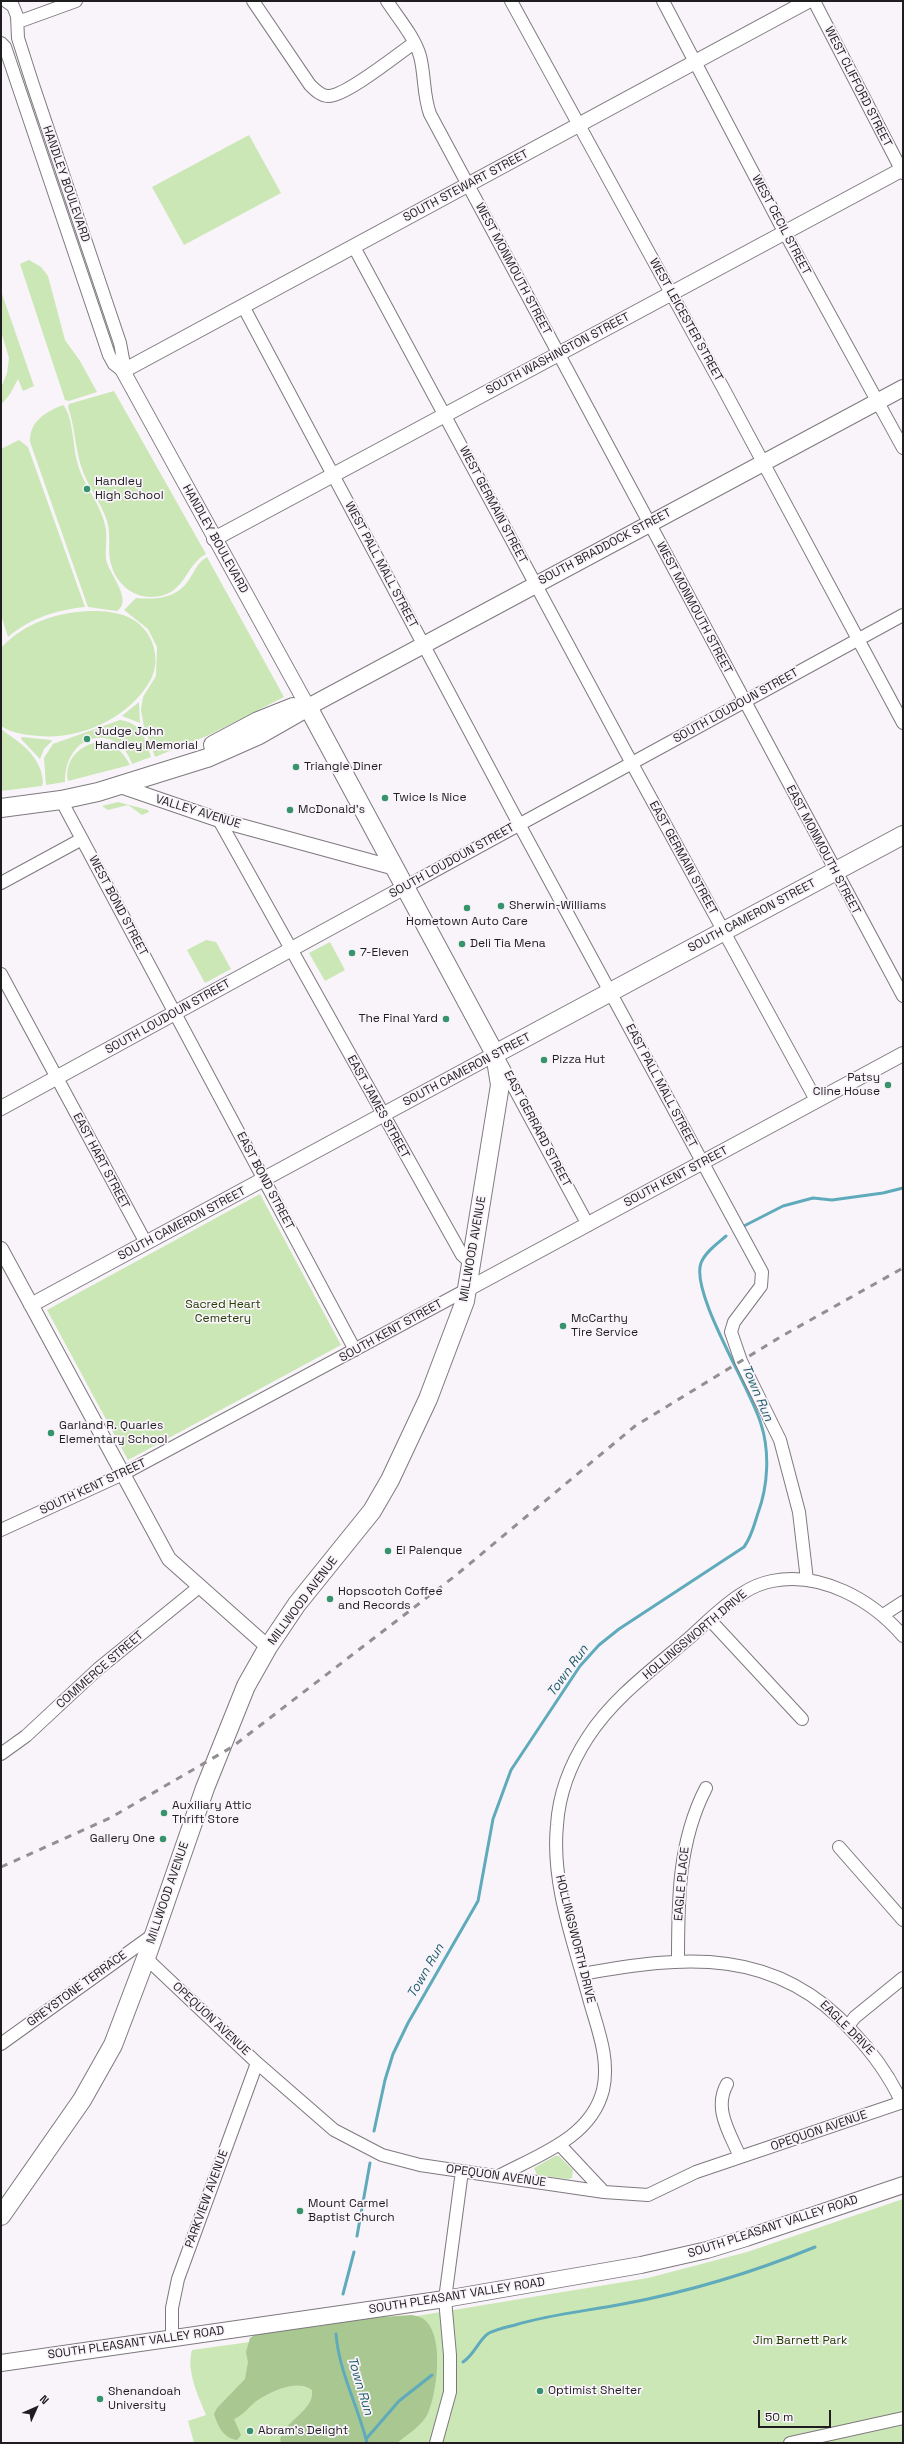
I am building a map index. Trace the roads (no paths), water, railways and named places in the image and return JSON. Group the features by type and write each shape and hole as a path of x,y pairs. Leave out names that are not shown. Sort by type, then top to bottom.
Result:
{"main road":[{"name":"SOUTH BRADDOCK STREET","path":"120,786 184,766 243,744 308,707 903,388"},
{"name":"EAST GERRARD STREET","path":"308,707 495,1054"},
{"path":"1,808 61,800 120,786"},
{"name":"SOUTH CAMERON STREET","path":"495,1054 903,836"},
{"name":"MILLWOOD AVENUE","path":"1,2216 97,2076 122,2023 225,1734 246,1686 268,1647 297,1604 362,1524 390,1480 431,1392 465,1301 470,1262 500,1085 495,1054"},
{"name":"SOUTH PLEASANT VALLEY ROAD","path":"1,2363 444,2299 592,2274 707,2250 903,2185"}],"street":[{"name":"HANDLEY BOULEVARD","path":"6,1 13,6 18,22 18,38 54,150 120,343 124,358 123,371"},
{"path":"18,22 76,1"},
{"path":"253,1 310,85 318,92 329,96 345,92 414,43"},
{"name":"WEST MONMOUTH STREET","path":"387,1 414,43 420,56 424,92 430,114 744,702"},
{"name":"WEST LEICESTER STREET","path":"511,1 903,723"},
{"name":"WEST CECIL STREET","path":"664,1 694,62 903,448"},
{"name":"SOUTH STEWART STREET","path":"123,371 808,1"},
{"name":"WEST CLIFFORD STREET","path":"814,1 902,171"},
{"name":"HANDLEY BOULEVARD","path":"1,43 5,48 75,258 112,362 123,371 214,539 308,707"},
{"path":"40,155 54,150"},
{"name":"SOUTH WASHINGTON STREET","path":"214,539 785,232 902,171"},
{"name":"WEST GERMAIN STREET","path":"354,247 632,764"},
{"path":"75,258 89,253"},
{"name":"WEST PALL MALL STREET","path":"243,306 519,824"},
{"name":"SOUTH LOUDOUN STREET","path":"1,1108 903,615"},
{"name":"EAST MONMOUTH STREET","path":"744,702 903,996"},
{"name":"EAST GERMAIN STREET","path":"632,764 816,1100"},
{"name":"VALLEY AVENUE","path":"120,786 219,820 395,868"},
{"name":"WEST BOND STREET","path":"61,800 176,1013"},
{"name":"EAST JAMES STREET","path":"219,820 382,1115 462,1255 470,1262"},
{"name":"EAST PALL MALL STREET","path":"519,824 762,1272 761,1286 734,1322 731,1332 741,1361 780,1440 799,1512 807,1580"},
{"path":"1,883 82,839"},
{"name":"EAST HART STREET","path":"1,974 146,1243"},
{"name":"EAST BOND STREET","path":"176,1013 355,1350"},
{"name":"SOUTH CAMERON STREET","path":"31,1305 495,1054"},
{"name":"EAST GERRARD STREET","path":"495,1054 504,1066 588,1224"},
{"name":"SOUTH KENT STREET","path":"1,1530 123,1474 903,1054"},
{"path":"1,1249 169,1560 268,1647"},
{"name":"HOLLINGSWORTH DRIVE","path":"499,2176 560,2145 584,2124 594,2111 603,2089 604,2051 563,1902 556,1849 558,1814 569,1775 589,1736 607,1712 736,1598 758,1585 780,1580 807,1580"},
{"path":"807,1580 843,1591 883,1615 903,1636"},
{"name":"COMMERCE STREET","path":"1,1754 26,1736 98,1669 199,1587"},
{"path":"883,1615 903,1602"},
{"path":"710,1620 802,1719"},
{"name":"EAGLE PLACE","path":"678,1960 683,1854 696,1807 706,1788"},
{"path":"840,1848 903,1920"},
{"name":"GREYSTONE TERRACE","path":"1,2044 154,1934"},
{"name":"OPEQUON AVENUE","path":"146,1958 257,2063 318,2118 358,2144 399,2160 604,2192 639,2195 653,2194 696,2172 902,2103"},
{"name":"EAGLE DRIVE","path":"583,1974 624,1966 678,1960 728,1963 766,1972 806,1990 848,2026 879,2061 902,2103"},
{"path":"848,2026 860,2012 903,1978"},
{"name":"PARKVIEW AVENUE","path":"172,2338 172,2308 178,2279 257,2063"},
{"path":"727,2084 722,2093 720,2108 740,2157"},
{"path":"560,2145 604,2192"},
{"path":"436,2443 448,2403 451,2374 444,2299 462,2171"},
{"path":"790,2443 903,2418"}],"waterway":[{"name":"Town Run","path":"740,1228 783,1206 813,1198 832,1200 883,1193 903,1188"},
{"name":"Town Run","path":"374,2131 385,2080 393,2054 408,2023 478,1901 493,1819 511,1770 580,1666 599,1645 619,1629 744,1547 751,1535 761,1503 766,1480 767,1457 764,1435 755,1408 723,1342 704,1296 700,1277 701,1263 705,1255 726,1236"},
{"name":"Town Run","path":"357,2236 370,2163"},
{"path":"463,2362 471,2355 482,2339 489,2333 499,2329 542,2318 672,2294 745,2273 815,2247"},
{"name":"Town Run","path":"343,2294 354,2252"},
{"name":"Town Run","path":"336,2334 341,2362 367,2443"},
{"path":"366,2439 399,2401 432,2375"}],"railway":[{"path":"1,1867 110,1818 232,1747 455,1576 635,1426 782,1336 903,1268"}],"place":[{"name":"Handley High School","path":"87,489"},
{"name":"Judge John Handley Memorial","path":"87,739"},
{"name":"Triangle Diner","path":"296,767"},
{"name":"Twice Is Nice","path":"385,798"},
{"name":"McDonald's","path":"290,810"},
{"name":"Sherwin-Williams","path":"501,906"},
{"name":"Hometown Auto Care","path":"467,908"},
{"name":"Deli Tia Mena","path":"462,944"},
{"name":"7-Eleven","path":"352,953"},
{"name":"The Final Yard","path":"446,1019"},
{"name":"Pizza Hut","path":"544,1060"},
{"name":"Patsy Cline House","path":"888,1085"},
{"name":"McCarthy Tire Service","path":"563,1326"},
{"name":"Garland R. Quarles Elementary School","path":"51,1433"},
{"name":"El Palenque","path":"388,1551"},
{"name":"Hopscotch Coffee and Records","path":"330,1599"},
{"name":"Auxiliary Attic Thrift Store","path":"164,1813"},
{"name":"Gallery One","path":"163,1839"},
{"name":"Mount Carmel Baptist Church","path":"300,2211"},
{"name":"Optimist Shelter","path":"540,2391"},
{"name":"Shenandoah University","path":"100,2399"},
{"name":"Abram's Delight","path":"250,2431"}],"park label":[{"name":"Sacred Heart Cemetery","path":"223,1312"},
{"name":"Jim Barnett Park","path":"800,2341"}]}
